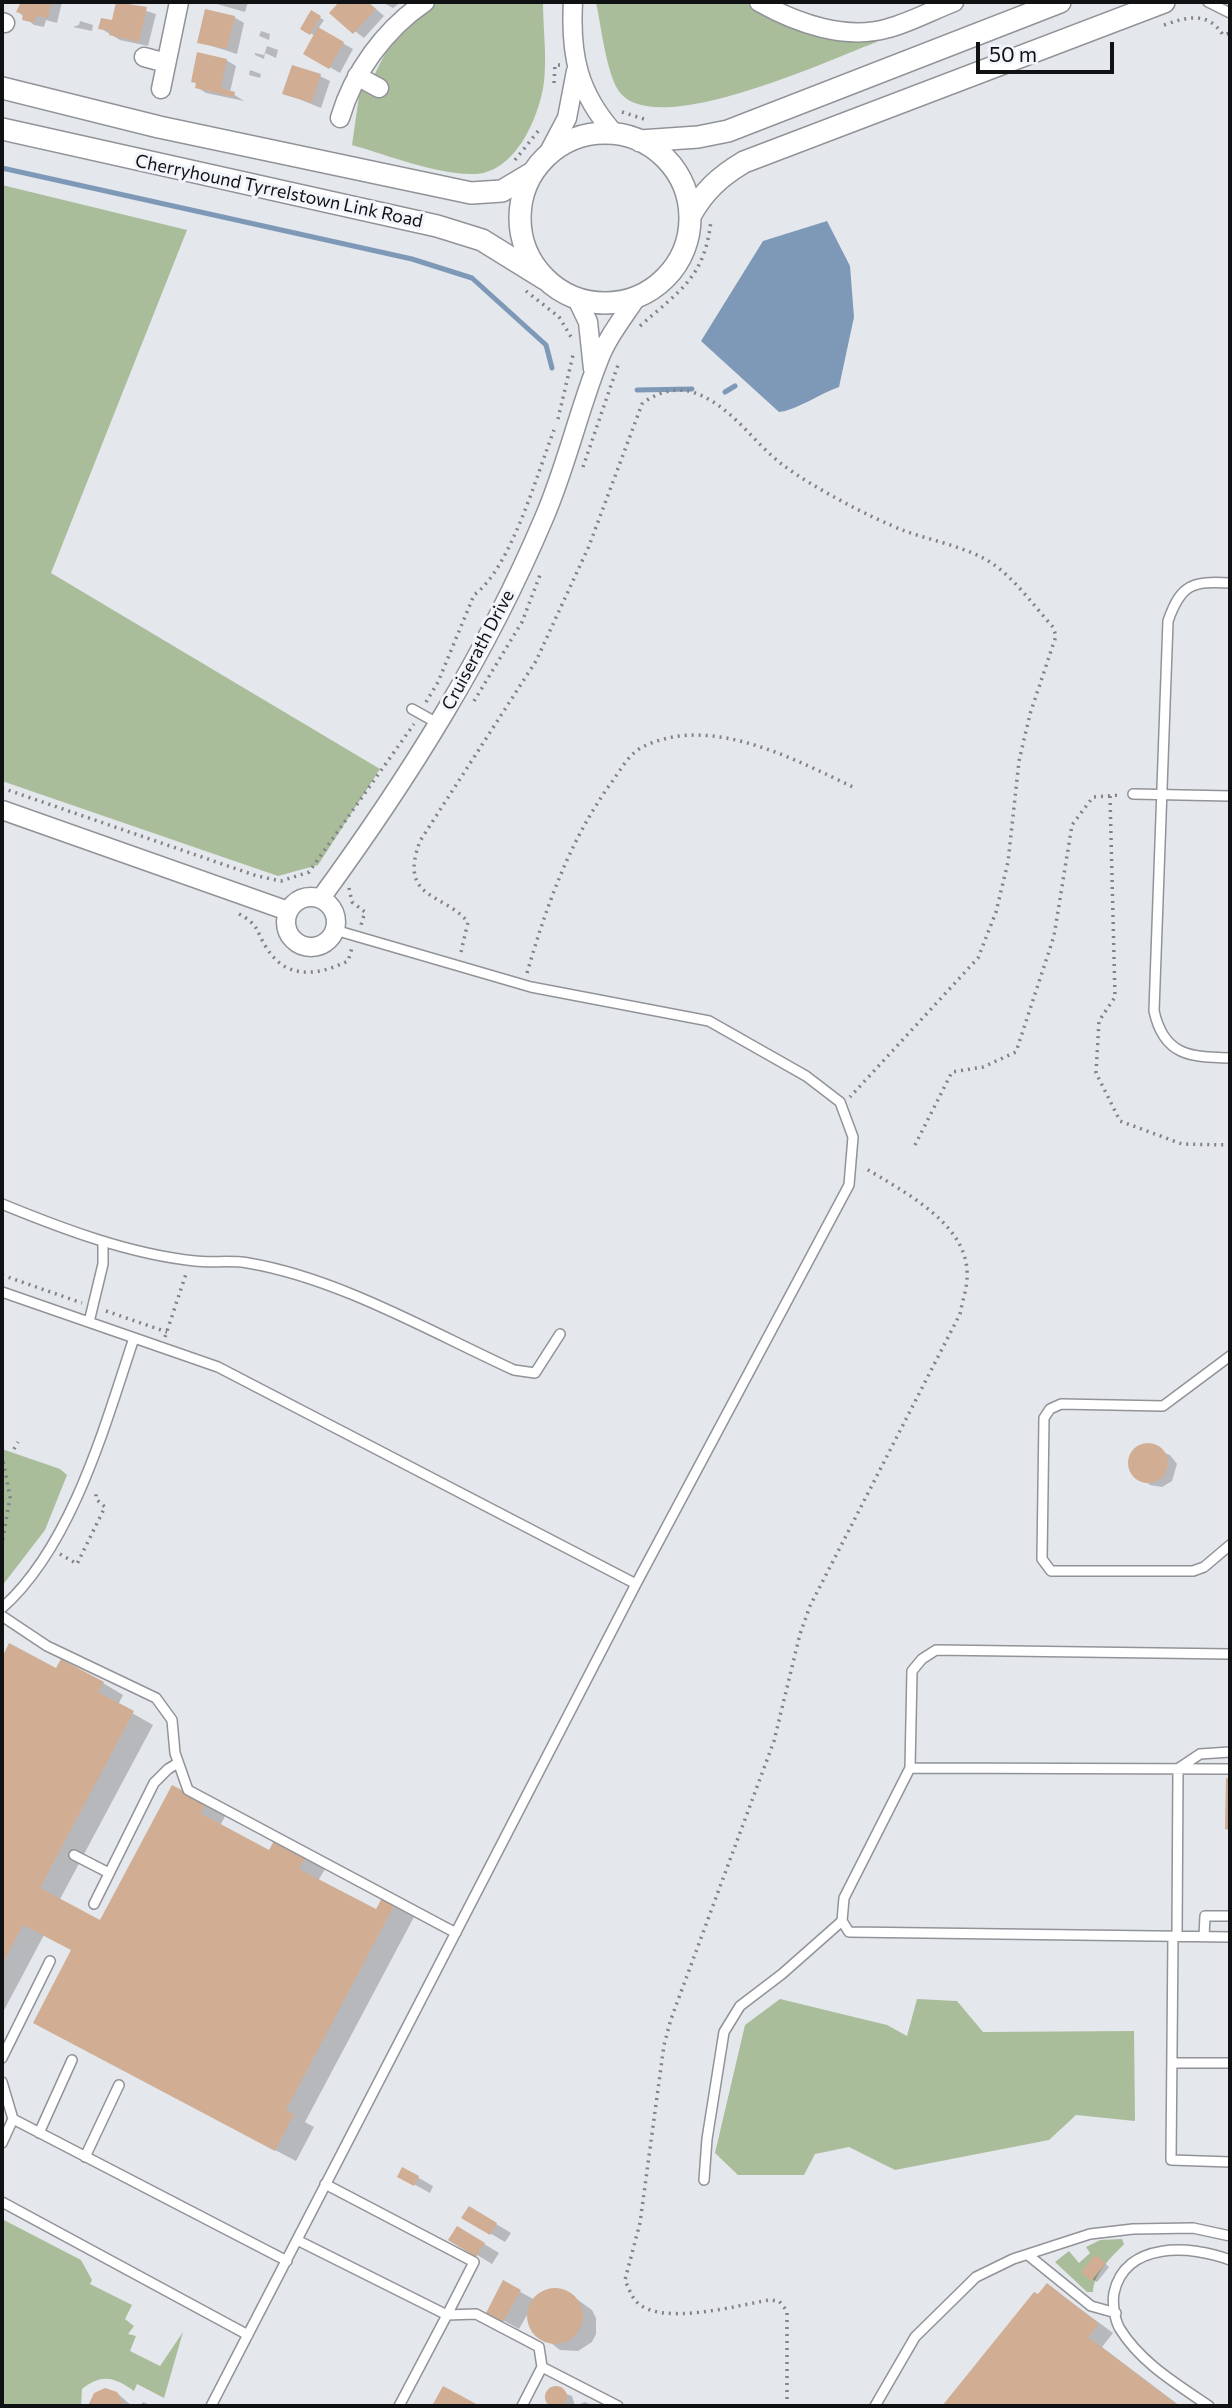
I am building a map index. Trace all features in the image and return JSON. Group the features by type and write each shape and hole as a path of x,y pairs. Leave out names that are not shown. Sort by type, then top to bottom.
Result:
{"street":[{"path":"160,89 178,2"},
{"path":"340,118 349,88 376,48 425,2"},
{"path":"573,2 571,31 576,67 594,112 614,134"},
{"path":"759,2 813,25 853,33 887,29 954,2"},
{"path":"640,141 698,137 728,131 1060,2"},
{"path":"576,67 567,118 547,156 533,173 522,200 520,228 528,256 545,279 578,299 607,304 636,298 658,285 676,266 701,215 701,197 718,178 744,162 967,80 1164,2"},
{"path":"144,57 166,64"},
{"path":"357,76 379,88"},
{"name":"Cherryhound Tyrrelstown Link Road","path":"2,88 159,127 471,193 502,191 533,173"},
{"name":"Cherryhound Tyrrelstown Link Road","path":"2,129 438,226 482,240 545,279"},
{"path":"547,156 566,142 587,135 614,134 640,141 660,153 676,171 701,215"},
{"name":"Cruiserath Drive","path":"321,898 381,816 439,724 481,650 544,518 576,435 599,359 636,298"},
{"name":"Cruiserath Drive","path":"578,299 588,322 595,360 592,380"},
{"path":"2,810 288,911"},
{"path":"306,897 321,898 336,915 335,930 326,943 318,947 302,946 289,935 286,927 288,911 306,897"}],"lane":[{"path":"1208,2 1230,13"},
{"path":"1230,583 1198,581 1177,596 1168,621 1154,1011 1159,1031 1174,1048 1196,1057 1230,1058"},
{"path":"412,709 439,724"},
{"path":"1133,794 1230,796"},
{"path":"211,2406 636,1584 849,1185 853,1137 842,1107 806,1076 709,1021 523,985 335,930"},
{"path":"2,1204 103,1242 191,1261 247,1263 311,1281 372,1304 514,1370 536,1373 560,1334"},
{"path":"89,1322 103,1264 103,1242"},
{"path":"2,1292 218,1367 636,1584"},
{"path":"2,1608 20,1589 50,1547 91,1467 134,1338"},
{"path":"1230,1356 1163,1406 1061,1404 1050,1409 1044,1418 1042,1559 1051,1571 1193,1571 1204,1567 1230,1545"},
{"path":"2,1616 47,1646 156,1698 172,1720 178,1763 188,1790 456,1933"},
{"path":"1230,1654 936,1650 922,1659 912,1671 910,1768 844,1898 842,1921 849,1932 1230,1937"},
{"path":"1178,1769 1200,1754 1230,1752"},
{"path":"93,1904 155,1783 178,1763"},
{"path":"910,1768 1228,1769"},
{"path":"1178,1769 1171,2160 1230,2162"},
{"path":"74,1855 109,1873"},
{"path":"1205,1936 1205,1916 1230,1916"},
{"path":"704,2180 707,2139 724,2032 740,2006 782,1974 842,1921"},
{"path":"2,2058 50,1961"},
{"path":"39,2133 72,2060"},
{"path":"1172,2063 1230,2063"},
{"path":"2,2082 13,2119 2,2143"},
{"path":"85,2157 119,2085"},
{"path":"13,2119 287,2261"},
{"path":"326,2184 474,2262 399,2406"},
{"path":"2,2202 248,2335"},
{"path":"875,2406 915,2337 976,2277 1028,2255 1090,2234 1133,2229 1193,2228 1230,2235"},
{"path":"297,2240 447,2315 476,2314 539,2347 542,2367 522,2406"},
{"path":"1209,2406 1144,2359 1119,2327 1113,2299 1118,2275 1135,2260 1164,2251 1205,2250 1230,2260"},
{"path":"1028,2255 1091,2306 1116,2313"},
{"path":"542,2367 618,2406"}],"path":[{"path":"1158,27 1195,16 1212,22 1223,35 1230,33"},
{"path":"553,94 555,65 576,67"},
{"path":"616,107 636,118 654,121"},
{"path":"513,162 542,125"},
{"path":"635,333 677,296 694,275 707,246 701,215"},
{"path":"427,701 438,682 474,595 484,587 508,548 556,427 570,371 572,341 568,328 518,283"},
{"path":"615,379 620,357"},
{"path":"457,966 468,922 461,914 425,894 417,879 413,859 420,841 536,661 589,546 642,404 652,396 672,391 691,392 718,405 782,465 802,477 902,529 982,557 999,569 1054,627 1056,636 1030,714 1019,761 1008,862 996,912 978,958 842,1107"},
{"path":"2,788 206,860 281,881 309,872 412,727"},
{"path":"523,985 542,921 592,810 633,753 647,744 681,737 715,737 766,750 855,788"},
{"path":"915,1145 952,1072 983,1067 1016,1052 1054,936 1072,825 1093,797 1133,794"},
{"path":"1110,796 1115,997 1099,1021 1096,1073 1119,1121 1182,1144 1230,1145"},
{"path":"231,911 254,922 274,960 290,970 307,974 327,971 348,961"},
{"path":"787,2406 787,2311 779,2301 769,2300 687,2314 658,2312 636,2302 625,2280 640,2223 664,2045 671,2019 774,1741 800,1634 810,1606 960,1314 968,1275 960,1244 936,1216 851,1159"},
{"path":"167,1332 191,1261"},
{"path":"14,1450 18,1442"},
{"path":"2,1455 10,1497 2,1545"}],"green space":[{"path":"437,2 543,2 545,72 537,112 522,143 512,156 500,166 486,172 471,174 441,171 352,145 360,89 384,94 374,76 386,53 399,33 416,15"},
{"path":"596,2 744,2 795,30 877,42 783,79 702,103 666,107 637,104 618,90 614,81 607,60"},
{"path":"2,185 187,230 51,573 380,769 318,865 278,876 2,781"},
{"path":"2,1449 60,1469 67,1475 45,1530 2,1586"},
{"path":"780,1999 887,2025 907,2036 917,1999 957,2001 983,2032 1134,2031 1135,2121 1076,2115 1049,2140 895,2170 849,2147 815,2154 804,2175 738,2175 715,2153 745,2025"},
{"path":"2,2219 81,2260 92,2280 90,2284 132,2305 125,2319 134,2326 128,2334 136,2336 130,2351 160,2366 183,2332 164,2398 137,2384 134,2391 114,2380 102,2379 82,2389 81,2406 2,2406"},
{"path":"1122,2239 1124,2244 1096,2278 1093,2292 1087,2292 1055,2262 1069,2251 1079,2263 1090,2253 1086,2247 1100,2240"}],"water":[{"path":"827,221 850,266 854,317 839,387 779,412 701,341 763,241"}],"building":[{"path":"21,2 51,2 48,18 36,16 35,23 22,20 23,14 16,12"},
{"path":"116,2 147,7 139,42 109,35 110,31 98,29 101,18 112,20"},
{"path":"339,2 367,2 376,9 353,34 329,13"},
{"path":"205,9 235,16 227,49 197,43"},
{"path":"311,10 321,16 310,35 300,29"},
{"path":"318,27 344,42 329,69 303,54"},
{"path":"197,52 227,59 221,88 235,92 234,97 195,88 196,83 191,82"},
{"path":"292,65 321,74 312,103 282,94"},
{"path":"1148,1443 1162,1449 1168,1463 1162,1477 1148,1483 1134,1477 1128,1463 1134,1449"},
{"path":"9,1643 56,1668 61,1659 104,1682 98,1692 134,1711 40,1888 100,1920 172,1785 206,1803 200,1813 269,1850 275,1839 306,1856 299,1869 376,1909 382,1898 395,1904 286,2110 294,2114 275,2151 33,2023 71,1950 23,1925 2,1965 2,1658"},
{"path":"1226,1778 1230,1779 1230,1830 1225,1829"},
{"path":"402,2167 419,2176 414,2186 397,2177"},
{"path":"469,2206 497,2223 490,2235 461,2218"},
{"path":"457,2226 485,2243 476,2257 448,2240"},
{"path":"1095,2255 1106,2263 1091,2281 1081,2272"},
{"path":"503,2280 521,2290 503,2322 486,2313"},
{"path":"1047,2283 1099,2324 1088,2337 1179,2406 942,2406 1034,2292 1038,2294"},
{"path":"555,2288 566,2290 575,2296 581,2305 581,2327 575,2336 566,2342 555,2344 544,2342 535,2336 529,2327 527,2316 529,2305 535,2296 544,2290"},
{"path":"443,2386 480,2406 432,2406"},
{"path":"556,2386 564,2389 567,2397 564,2405 556,2408 548,2405 545,2397 548,2389"},
{"path":"105,2388 117,2392 125,2406 88,2406 94,2393"}],"waterway":[{"path":"2,168 412,259 472,278 546,345 552,368"},
{"path":"725,392 735,386"},
{"path":"637,390 692,389"}]}
